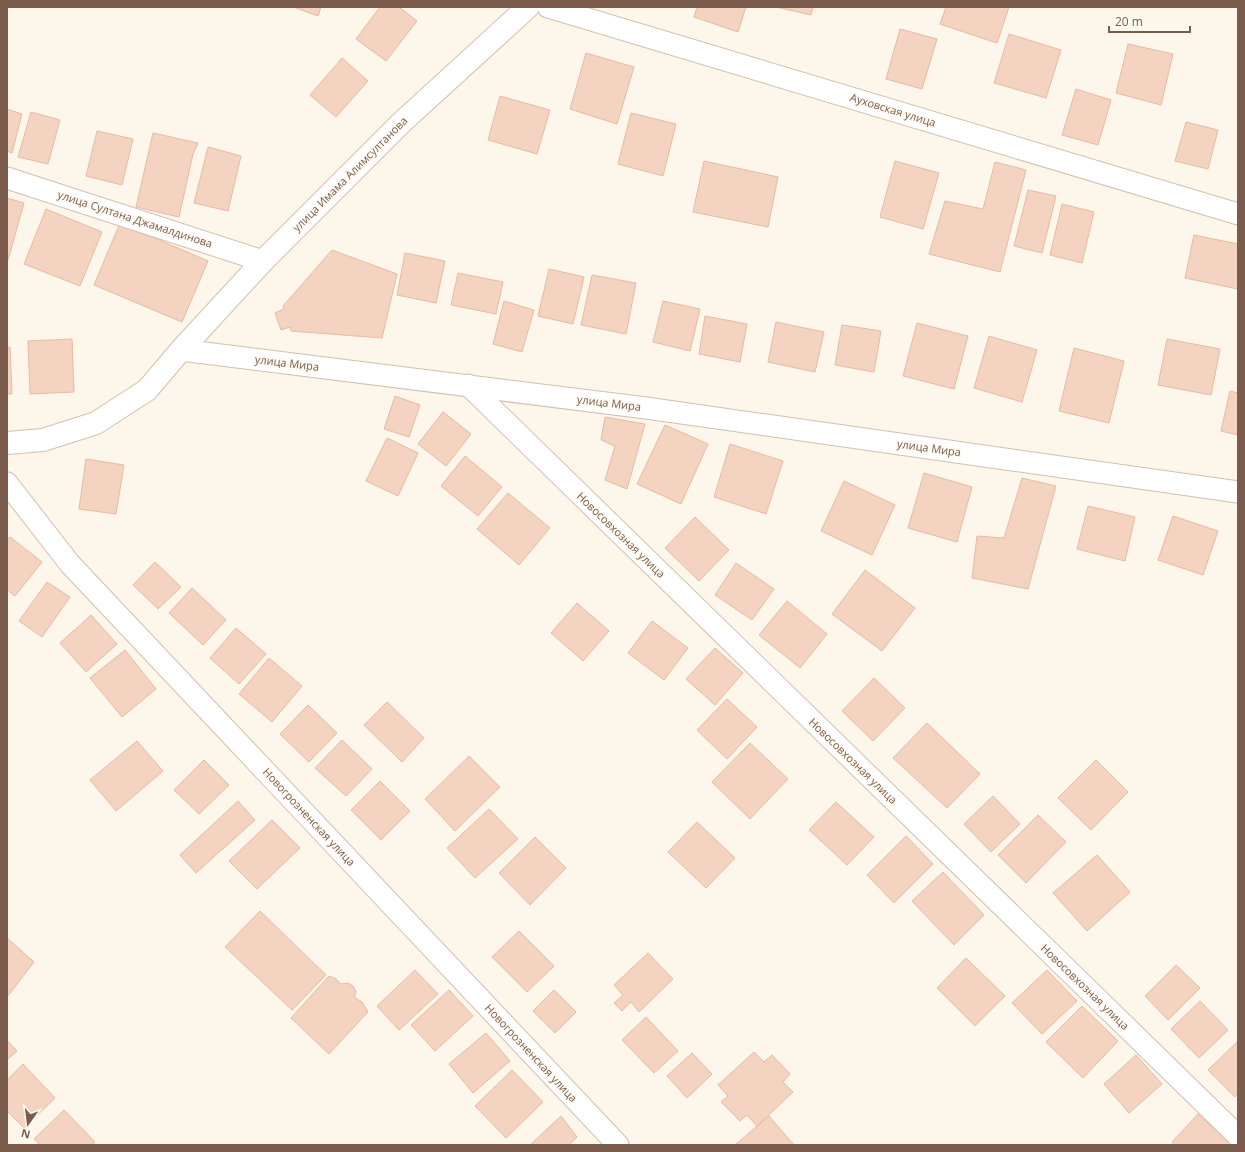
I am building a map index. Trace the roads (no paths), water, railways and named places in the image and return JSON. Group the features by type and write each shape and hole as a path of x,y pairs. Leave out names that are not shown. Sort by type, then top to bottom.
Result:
{"main road":[{"name":"улица Имама Алимсултанова","path":"181,350 263,260 401,123 528,7"},
{"path":"7,443 43,440 96,423 147,390 181,350"}],"street":[{"name":"Ауховская улица","path":"548,7 1238,214"},
{"name":"улица Султана Джамалдинова","path":"7,178 263,260"},
{"name":"улица Мира","path":"181,350 646,408 1238,492"},
{"name":"Новосовхозная улица","path":"468,385 1238,1136"},
{"name":"Новогрозненская улица","path":"7,483 70,564 618,1145"}]}
